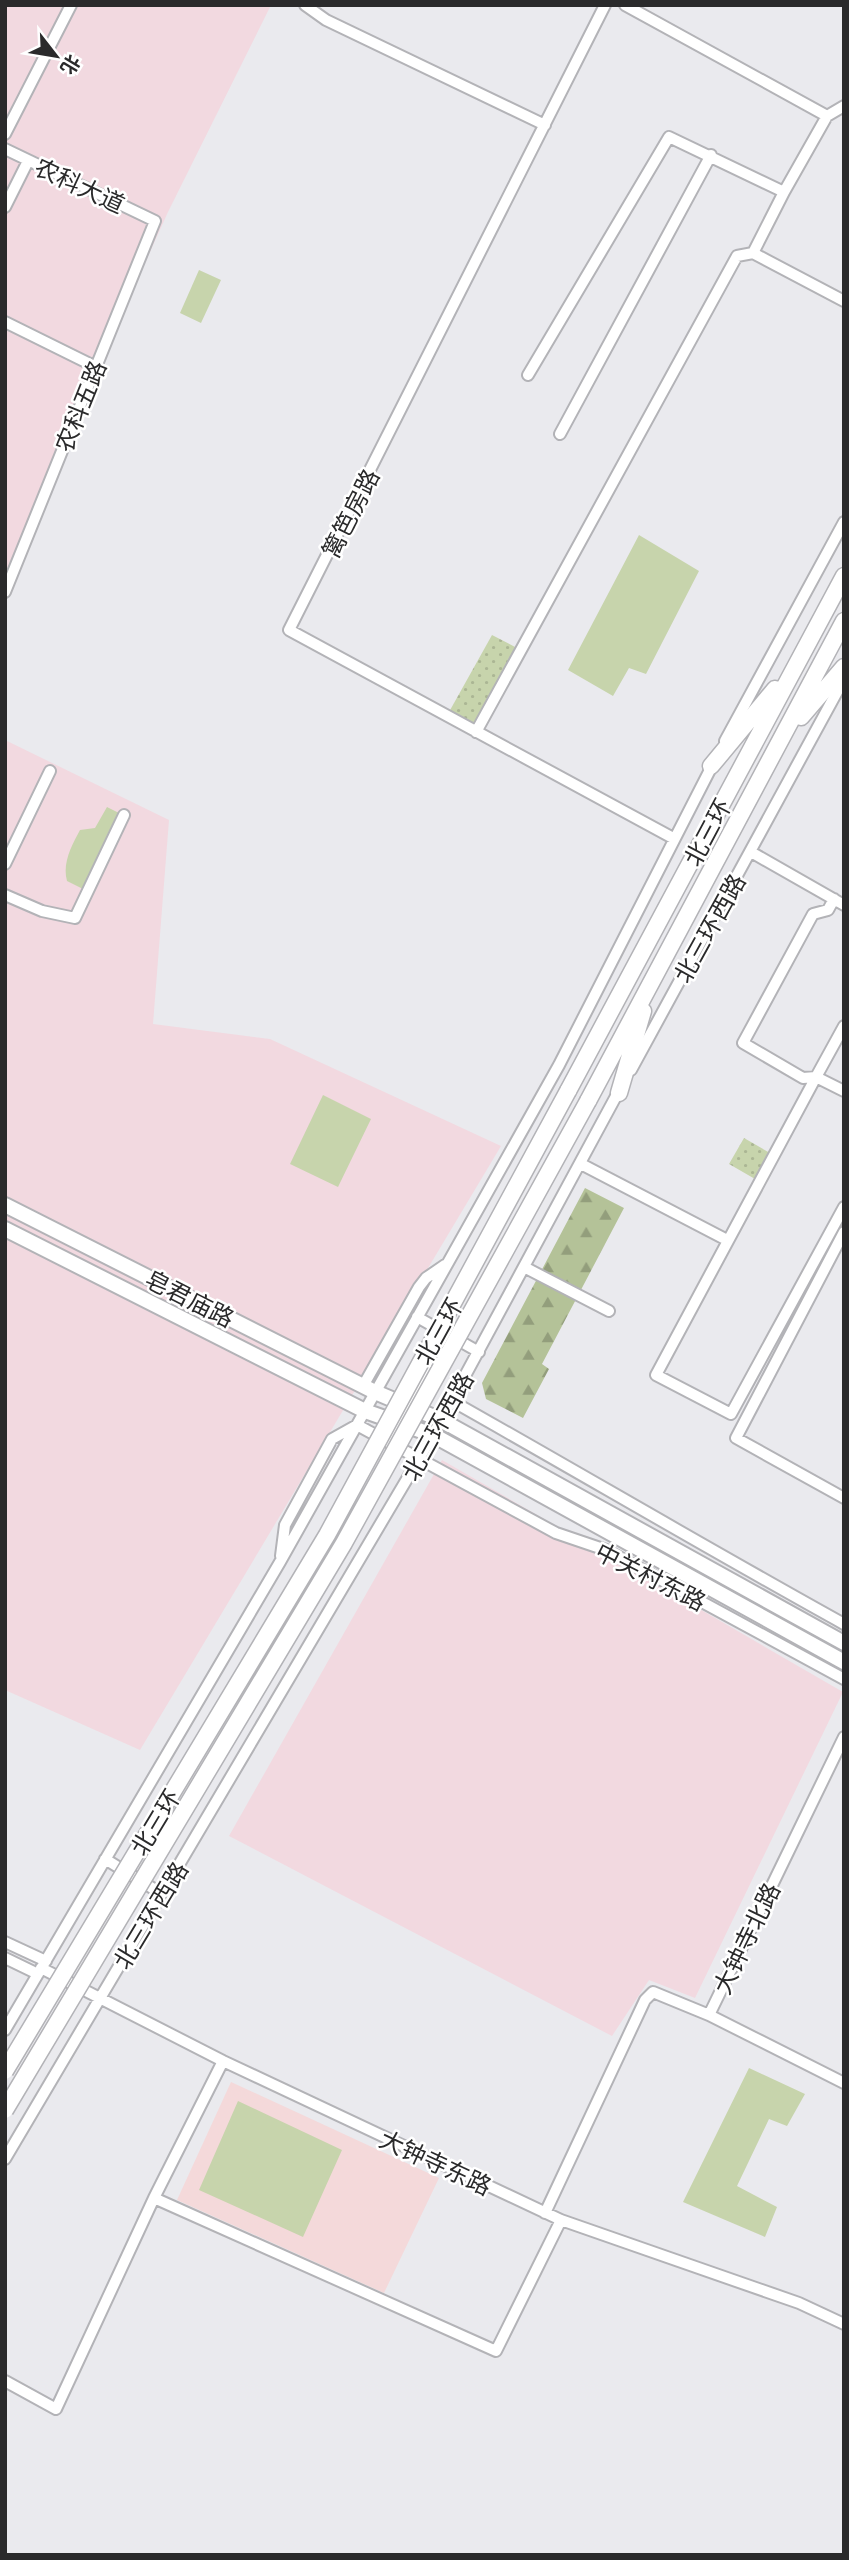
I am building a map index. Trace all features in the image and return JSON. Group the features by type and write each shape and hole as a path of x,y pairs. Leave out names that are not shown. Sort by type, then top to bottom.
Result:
{"highway":[{"name":"北三环","path":"5,2071 327,1535 844,576"},
{"name":"北三环","path":"5,2110 344,1543 587,1101 844,621"},
{"path":"711,766 797,663"},
{"path":"782,740 844,667"},
{"path":"619,1093 652,978"}],"main road":[{"name":"皂君庙路","path":"5,1205 369,1389 409,1406"},
{"name":"皂君庙路","path":"5,1229 365,1411 399,1424"},
{"name":"中关村东路","path":"409,1406 441,1420 844,1643"},
{"name":"中关村东路","path":"399,1424 433,1436 844,1662"}],"street":[{"path":"5,134 71,5"},
{"path":"305,5 326,20 545,125"},
{"name":"篱笆房路","path":"605,5 289,630 673,838"},
{"path":"625,5 827,116"},
{"path":"752,253 827,116 844,106"},
{"path":"528,375 669,138 711,155 784,192"},
{"name":"农科大道","path":"5,149 155,220"},
{"path":"560,434 711,155"},
{"path":"5,207 28,161"},
{"name":"农科五路","path":"5,592 155,220"},
{"path":"476,732 737,256 752,253 844,301"},
{"path":"5,322 96,367"},
{"path":"369,1389 417,1317 559,1065 673,838 844,522"},
{"path":"5,555 18,561"},
{"name":"北三环西路","path":"5,2159 433,1436 844,679"},
{"path":"5,864 50,771"},
{"path":"5,895 42,911 75,918 124,815"},
{"path":"751,852 839,902 813,914 743,1042 803,1078 816,1077 844,1091"},
{"path":"844,1026 656,1375 731,1414 844,1207"},
{"path":"581,1164 727,1240"},
{"path":"844,1232 736,1438 844,1498"},
{"path":"5,2030 280,1562 285,1525 332,1438 357,1425 365,1411 369,1389 419,1287 426,1278 447,1263"},
{"path":"524,1267 609,1311"},
{"path":"417,1317 479,1352"},
{"path":"389,1443 449,1335"},
{"name":"中关村东路","path":"452,1401 585,1476 630,1506 844,1625"},
{"name":"中关村东路","path":"357,1425 556,1533 606,1549 844,1679"},
{"name":"大钟寺北路","path":"545,2213 645,2000 653,1992 709,2015 844,1737"},
{"path":"105,1859 162,1894"},
{"path":"5,1941 42,1968"},
{"path":"5,1958 42,1968"},
{"name":"大钟寺东路","path":"42,1968 223,2062 545,2213 799,2303 844,2325"},
{"path":"709,2015 844,2083"},
{"path":"5,2381 56,2409 154,2198 223,2062"},
{"path":"5,2101 30,2116"},
{"path":"154,2198 496,2351 561,2220"}],"shaded area":[{"path":"5,5 271,5 168,212 5,573"},
{"path":"5,740 169,820 153,1024 270,1039 501,1146 140,1750 5,1690"},
{"path":"442,1460 843,1692 695,1998 649,1980 612,2036 229,1836"},
{"path":"231,2082 439,2178 384,2293 177,2200"}],"green space":[{"path":"199,270 221,280 201,323 180,313"},
{"path":"639,535 699,571 646,674 629,668 613,696 568,670"},
{"path":"492,635 517,648 474,726 449,712"},
{"path":"107,807 119,813 83,889 67,881 69,854 80,830 95,828"},
{"path":"323,1095 371,1119 338,1187 290,1164"},
{"path":"744,1138 770,1153 755,1179 729,1164"},
{"path":"585,1188 624,1208 542,1364 549,1369 523,1418 486,1399 482,1383"},
{"path":"749,2068 805,2094 787,2126 769,2119 737,2186 777,2207 765,2237 683,2202"},
{"path":"238,2101 342,2150 303,2237 199,2190"}]}
